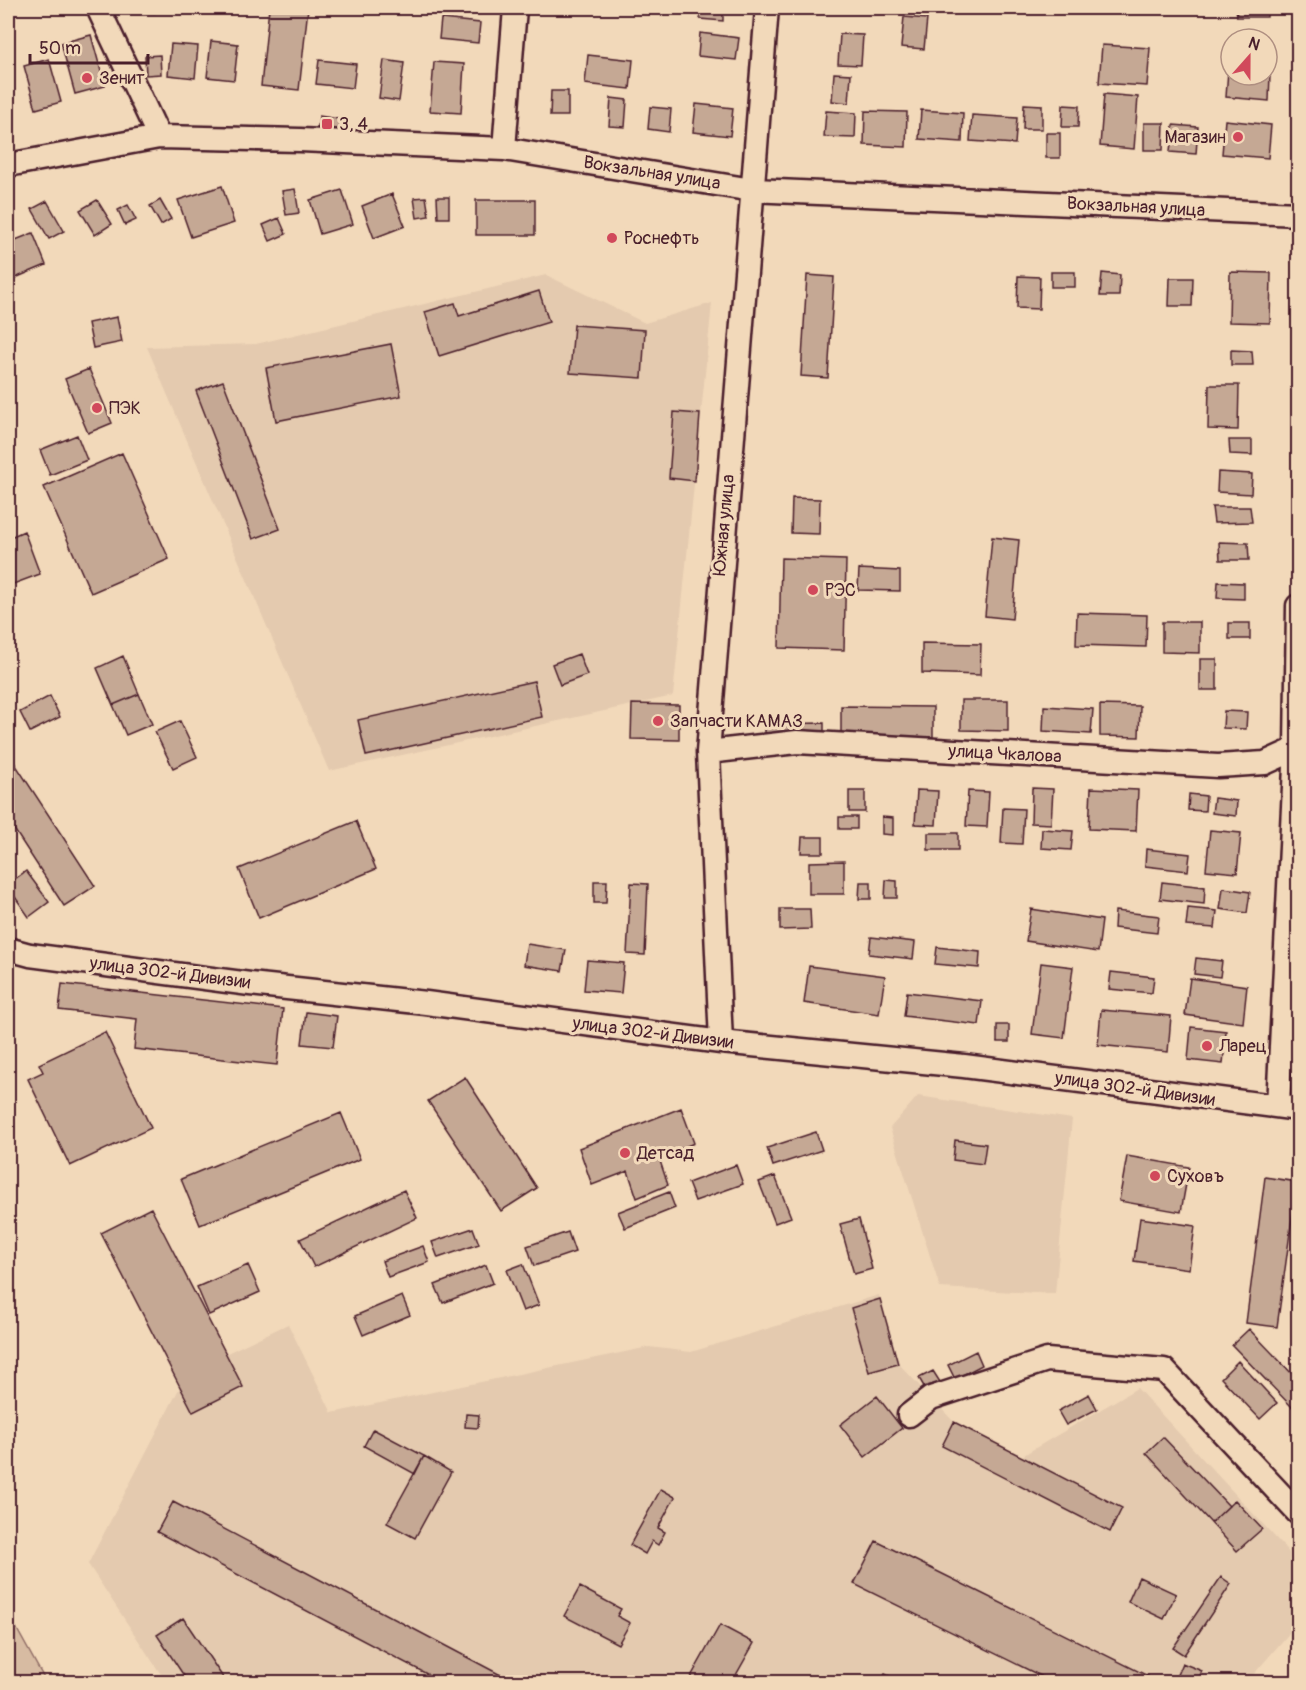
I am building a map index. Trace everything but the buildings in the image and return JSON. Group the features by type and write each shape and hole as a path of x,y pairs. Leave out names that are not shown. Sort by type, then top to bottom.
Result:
{"street":[{"path":"98,8 159,138"},
{"path":"504,149 515,8"},
{"name":"Южная улица","path":"721,1042 708,752 767,8"},
{"name":"Вокзальная улица","path":"8,165 159,138 504,149 752,190 1299,214"},
{"path":"1288,1108 1299,606"},
{"name":"улица Чкалова","path":"708,752 797,742 1218,766 1265,763 1297,748"},
{"name":"улица 302-й Дивизии","path":"8,949 30,955 250,984 426,1003 721,1042 964,1065 1288,1108"},
{"path":"909,1415 931,1398 1047,1360 1164,1370 1299,1513"}],"shaded area":[{"path":"546,275 645,323 712,303 673,696 329,771 147,347 256,344"},
{"path":"918,1096 1072,1119 1055,1294 940,1288 890,1128"},
{"path":"879,1295 899,1364 954,1422 1022,1456 1137,1388 1298,1562 1298,1623 1247,1682 166,1682 88,1564 180,1387 193,1412 242,1388 225,1354 288,1324 332,1413 649,1347 691,1352"},
{"path":"8,1613 46,1682 8,1682"}],"place":[{"name":"Зенит","path":"87,78"},
{"name":"3, 4","path":"327,124"},
{"name":"Магазин","path":"1238,137"},
{"name":"Роснефть","path":"612,238"},
{"name":"ПЭК","path":"97,408"},
{"name":"РЭС","path":"813,590"},
{"name":"Запчасти КАМАЗ","path":"658,721"},
{"name":"Ларец","path":"1207,1046"},
{"name":"Детсад","path":"625,1153"},
{"name":"Суховъ","path":"1155,1176"}]}
